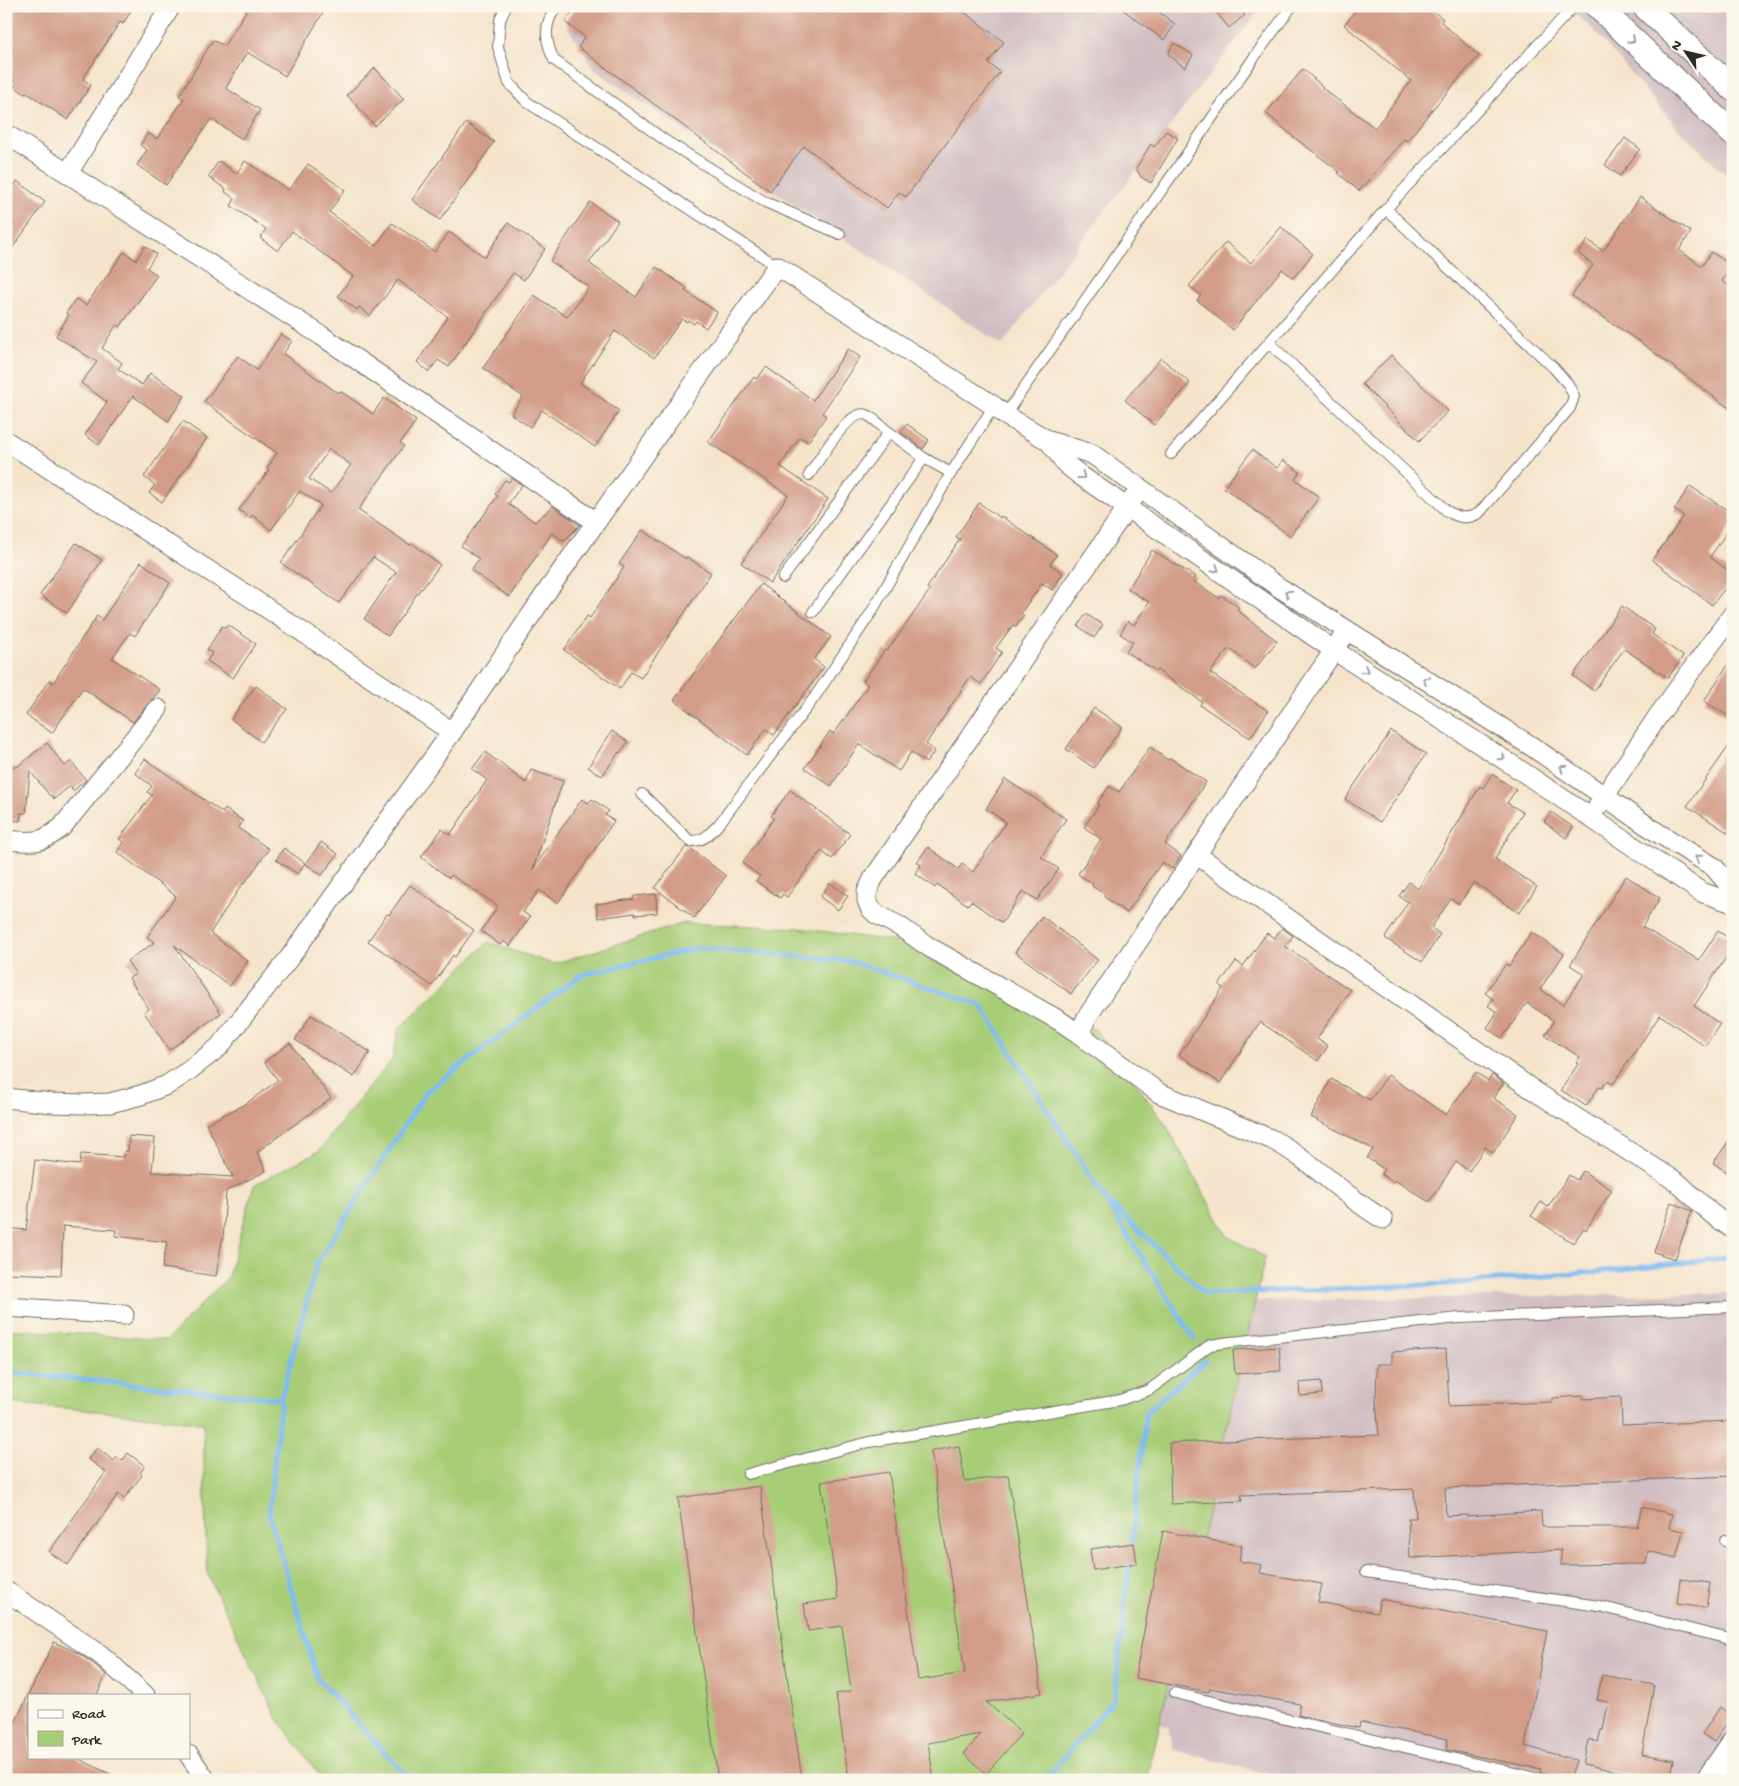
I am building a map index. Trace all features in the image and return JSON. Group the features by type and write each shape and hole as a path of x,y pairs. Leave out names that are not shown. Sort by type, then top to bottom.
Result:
{"street":[{"path":"68,173 171,6"},
{"path":"1597,6 1733,134"},
{"path":"1644,6 1733,89"},
{"path":"6,134 322,336 596,522"},
{"path":"6,1098 82,1104 110,1103 141,1096 167,1085 219,1047 290,957 452,732 548,590 777,266 1049,441 1092,454 1280,588 1532,746 1658,833 1714,867 1733,890"},
{"path":"6,441 250,597 452,732"},
{"path":"1049,441 1066,464 1081,476 1334,651 1518,768 1701,892 1733,903"},
{"path":"1140,488 873,880 867,892 867,900 870,908 876,914 899,926 928,947 1060,1021 1159,1093 1286,1147 1302,1157 1364,1208 1383,1219"},
{"path":"1590,818 1658,716 1733,614"},
{"path":"1079,1034 1092,1009 1162,903 1197,855 1347,631"},
{"path":"6,840 33,842 48,838 62,827 158,709"},
{"path":"1197,855 1539,1094 1676,1182 1712,1214 1733,1229"},
{"path":"6,1307 124,1315"},
{"path":"6,1591 101,1655 144,1694"},
{"path":"1708,1780 1733,1744"},
{"path":"190,1756 206,1780"}],"lane":[{"path":"506,6 500,20 498,47 509,82 527,102 777,266"},
{"path":"556,6 546,27 549,50 554,60 666,142 765,202 840,234"},
{"path":"642,794 690,841 698,842 719,824 814,698 871,613 951,473 999,410 1292,6"},
{"path":"1170,454 1386,208 1574,6"},
{"path":"1269,343 1447,511 1458,517 1469,519 1479,513 1570,408 1574,396 1568,384 1554,368 1386,208"},
{"path":"809,475 847,421 859,414 866,414 924,458 951,473"},
{"path":"783,578 889,432"},
{"path":"813,612 924,458"},
{"path":"748,1474 869,1442 1120,1400 1149,1390 1210,1345 1459,1318 1733,1307"},
{"path":"1366,1572 1599,1606 1733,1640"},
{"path":"1175,1693 1544,1780"}],"shaded area":[{"path":"579,6 1262,6 1002,345 595,70 567,26"},
{"path":"1565,6 1733,6 1733,181 1680,131 1592,28"},
{"path":"1733,1293 1733,1780 1290,1780 1174,1750 1168,1727 1134,1715 1173,1358 1256,1301"}],"green space":[{"path":"685,923 799,928 906,943 974,976 1096,1030 1166,1125 1227,1236 1265,1257 1147,1780 323,1780 277,1718 207,1573 203,1423 6,1403 6,1329 167,1340 228,1277 254,1185 319,1151 392,1060 399,1029 488,942 553,964"}],"building":[{"path":"6,6 134,6 123,24 120,22 83,79 91,85 68,120 26,92 25,94 11,84 14,81 6,76"},
{"path":"249,6 327,6 285,76 247,52 226,88 260,110 242,139 211,119 166,185 137,165 147,150 140,145 148,133 157,139 184,99 179,96 213,40 224,46"},
{"path":"577,6 956,6 1004,42 988,63 1000,72 906,197 899,192 887,208 804,146 770,191 578,47 585,37 565,22"},
{"path":"1118,6 1151,6 1175,24 1164,40"},
{"path":"1211,6 1237,6 1245,15 1229,28"},
{"path":"1360,6 1427,6 1443,19 1441,22 1479,56 1407,141 1404,139 1359,191 1338,173 1340,172 1266,113 1303,69 1322,88 1375,128 1411,81 1344,25"},
{"path":"1174,43 1193,55 1185,68 1168,54"},
{"path":"375,68 404,99 375,126 347,95"},
{"path":"466,123 494,142 440,220 412,200"},
{"path":"1166,131 1178,138 1151,183 1141,177 1136,168 1151,144 1154,147"},
{"path":"1625,138 1640,149 1620,176 1605,165"},
{"path":"219,161 236,174 245,161 289,190 308,164 345,190 329,212 376,246 392,223 435,252 449,232 485,257 508,223 545,249 524,280 513,273 449,367 438,360 429,372 417,362 448,317 398,280 370,316 359,307 357,310 338,296 353,276 292,231 278,251 260,238 266,229 231,206 235,199 225,192 226,189 208,177"},
{"path":"17,181 45,202 6,257 6,196"},
{"path":"1640,197 1691,232 1679,250 1702,266 1711,252 1733,266 1722,281 1733,289 1733,411 1640,342 1572,296 1593,265 1578,253 1588,240 1603,251"},
{"path":"590,202 618,221 589,263 636,297 656,267 687,288 685,291 717,312 706,328 696,321 694,324 682,319 654,358 615,331 580,383 619,411 595,447 542,410 530,427 511,414 523,397 483,368 534,295 567,317 589,287 550,261"},
{"path":"1281,227 1313,254 1293,278 1282,269 1233,330 1197,300 1201,295 1189,286 1226,242 1251,263"},
{"path":"145,246 156,254 147,268 157,275 120,327 117,324 102,348 122,363 118,369 142,385 150,373 185,396 168,421 133,396 99,445 85,435 107,402 81,383 97,362 56,336 69,315 66,313 76,299 86,305 124,252 136,260"},
{"path":"281,334 292,341 283,354 338,393 340,391 373,414 384,398 416,421 400,443 404,446 358,510 410,545 412,543 440,565 421,588 388,636 364,619 396,572 373,557 339,603 281,563 321,505 300,491 271,530 252,515 250,518 239,510 269,470 267,468 277,453 204,402 238,356 257,370","holes":["329,449 351,465 331,493 309,479"]},
{"path":"848,349 860,357 822,413 826,416 808,442 800,437 780,466 828,499 770,583 741,563 788,495 708,442 754,377 757,379 766,367 813,400"},
{"path":"1391,355 1448,411 1419,441 1362,384"},
{"path":"1161,358 1190,383 1154,425 1125,400"},
{"path":"183,421 207,438 162,502 149,493 155,485 144,477"},
{"path":"907,424 929,440 923,449 901,432"},
{"path":"1252,450 1277,468 1283,460 1300,472 1295,479 1319,497 1290,536 1224,488"},
{"path":"512,478 522,485 508,504 535,522 553,506 580,525 564,541 552,533 509,597 471,570 479,559 461,546 498,496 495,494 505,480 509,482"},
{"path":"1690,486 1733,514 1733,523 1710,557 1733,574 1733,578 1712,605 1652,560 1684,516 1674,510"},
{"path":"979,503 1057,555 1050,564 1063,573 1052,590 1042,583 1021,613 1024,616 1016,627 1013,625 996,648 1002,652 981,684 970,677 926,744 935,751 926,763 911,752 899,771 859,744 831,786 805,768 830,731 834,734 868,685 863,681 885,650 887,651 930,590 927,588 960,539 956,537"},
{"path":"642,530 711,573 641,678 631,672 620,689 564,650 587,616 590,618 624,567 619,564"},
{"path":"76,543 102,560 67,613 40,595"},
{"path":"1152,550 1196,577 1193,581 1219,598 1221,595 1239,607 1237,610 1277,641 1255,669 1229,648 1210,673 1268,711 1250,738 1200,705 1202,702 1157,670 1126,652 1133,642 1120,634 1128,621 1134,625 1149,602 1128,589"},
{"path":"141,562 170,583 135,636 130,633 112,658 160,690 133,722 83,688 52,733 26,715 49,680 53,683 97,616 102,620"},
{"path":"761,584 831,637 814,659 824,667 774,735 766,729 747,755 674,700"},
{"path":"1622,606 1655,629 1652,634 1683,656 1668,678 1624,649 1594,691 1573,676"},
{"path":"1086,614 1103,625 1094,638 1078,626"},
{"path":"228,625 256,644 233,678 207,661 212,653 207,650 222,626 225,628"},
{"path":"1733,657 1733,719 1704,701"},
{"path":"256,686 287,709 261,742 231,719"},
{"path":"1094,708 1122,727 1094,768 1066,749"},
{"path":"612,731 628,742 602,776 588,767"},
{"path":"1391,731 1426,754 1380,822 1345,799"},
{"path":"1733,740 1733,836 1687,806"},
{"path":"47,743 65,766 71,761 86,780 73,791 70,786 54,799 30,771 26,813 21,813 20,821 6,820 6,766 17,767"},
{"path":"1150,747 1206,782 1165,844 1181,856 1172,869 1162,862 1127,913 1104,897 1105,895 1092,886 1093,884 1078,874 1101,839 1084,827 1109,786 1119,792"},
{"path":"485,752 526,783 531,770 563,781 533,869 582,799 588,803 592,799 609,811 605,815 614,821 558,903 539,890 523,912 530,917 510,946 503,941 500,945 481,931 498,906 451,875 449,878 421,857 442,829 450,835 487,780 472,769"},
{"path":"145,759 223,813 225,809 243,821 238,828 269,849 243,883 210,933 248,961 230,986 174,945 221,1013 169,1050 144,1012 149,1009 129,978 136,974 127,961 155,942 147,937 176,896 117,852 124,842 119,839 152,795 147,792 152,786 135,773"},
{"path":"1492,774 1516,790 1507,803 1523,812 1495,859 1537,887 1519,913 1474,882 1459,904 1451,899 1431,928 1440,934 1422,962 1385,938 1408,902 1399,896 1409,882 1418,889 1480,786 1483,788"},
{"path":"1005,779 1066,819 1041,857 1059,869 1037,900 1023,891 1002,923 971,901 968,905 937,885 935,888 915,873 921,865 917,862 928,847 958,869 962,864 973,872 1006,822 986,809"},
{"path":"790,790 850,834 832,859 821,851 787,897 783,894 780,898 756,881 760,876 742,863 774,818 771,816"},
{"path":"1551,812 1573,827 1566,838 1544,822"},
{"path":"321,842 338,854 322,875 306,864"},
{"path":"686,847 690,848 726,876 694,918 655,888"},
{"path":"284,848 305,863 298,874 276,860"},
{"path":"1626,876 1660,898 1642,927 1699,960 1718,931 1733,941 1733,947 1694,1006 1720,1024 1705,1046 1660,1015 1613,1084 1607,1081 1602,1088 1599,1087 1586,1106 1561,1090 1578,1064 1576,1063 1580,1057 1545,1035 1554,1021 1527,1003 1502,1038 1487,1028 1497,1012 1488,1006 1493,999 1485,993 1506,964 1509,966 1532,932 1564,954 1540,989 1563,1005 1584,974 1570,965"},
{"path":"830,883 848,896 838,910 820,897"},
{"path":"410,885 474,930 455,957 453,955 432,986 368,941"},
{"path":"656,894 657,913 635,915 635,913 598,918 596,904 634,899 634,896"},
{"path":"1042,916 1098,960 1071,994 1015,952"},
{"path":"1282,928 1293,936 1285,946 1350,990 1317,1039 1328,1046 1318,1061 1260,1022 1220,1083 1179,1055 1223,988 1219,985 1236,961 1243,966 1267,933 1274,938"},
{"path":"311,1015 370,1052 354,1077 295,1040"},
{"path":"290,1043 331,1098 257,1152 266,1171 226,1191 223,1240 216,1276 162,1268 167,1242 115,1236 116,1230 63,1226 61,1275 6,1273 6,1228 26,1230 35,1160 80,1165 81,1154 124,1157 125,1151 128,1151 129,1136 155,1138 152,1172 233,1177 206,1124 247,1103 278,1080 264,1062"},
{"path":"1476,1072 1488,1081 1492,1075 1504,1083 1493,1098 1518,1114 1493,1153 1485,1147 1469,1171 1456,1162 1429,1202 1395,1180 1393,1182 1381,1174 1384,1169 1367,1158 1373,1149 1311,1117 1331,1079 1370,1100 1388,1075 1446,1115"},
{"path":"1733,1135 1733,1176 1713,1163"},
{"path":"1583,1171 1612,1190 1586,1230 1584,1228 1573,1243 1531,1216 1541,1202 1548,1207 1569,1175 1577,1180"},
{"path":"1671,1202 1692,1211 1675,1259 1654,1252"},
{"path":"1279,1347 1281,1371 1235,1374 1233,1350"},
{"path":"1446,1349 1449,1406 1552,1402 1552,1398 1583,1396 1583,1399 1621,1397 1622,1425 1733,1421 1733,1476 1445,1488 1446,1516 1541,1511 1542,1527 1637,1527 1642,1507 1672,1514 1669,1528 1683,1531 1676,1558 1648,1551 1646,1564 1561,1565 1561,1550 1410,1558 1408,1518 1416,1518 1414,1489 1241,1495 1242,1501 1171,1504 1169,1443 1379,1435 1376,1401 1377,1364 1392,1364 1392,1352"},
{"path":"1321,1381 1322,1394 1300,1396 1299,1383"},
{"path":"959,1446 965,1482 1008,1475 1042,1693 986,1702 1022,1733 986,1774 964,1754 981,1734 928,1743 934,1780 849,1780 836,1694 851,1691 842,1626 808,1631 804,1604 838,1599 821,1482 889,1472 918,1680 965,1673 931,1451"},
{"path":"97,1448 114,1461 117,1457 122,1461 128,1453 145,1466 140,1473 142,1475 124,1499 118,1494 68,1565 49,1552 106,1472 88,1459"},
{"path":"760,1486 802,1780 718,1780 678,1498"},
{"path":"1163,1531 1242,1546 1239,1561 1262,1565 1260,1573 1322,1584 1318,1602 1377,1613 1380,1599 1547,1631 1525,1746 1576,1760 1570,1780 1559,1780 1550,1777 1546,1773 1540,1772 1541,1769 1446,1750 1448,1739 1360,1722 1359,1728 1298,1715 1300,1704 1210,1688 1209,1692 1135,1678"},
{"path":"1134,1543 1137,1563 1093,1570 1090,1549"},
{"path":"1680,1579 1710,1583 1706,1608 1677,1604"},
{"path":"54,1642 78,1653 106,1675 97,1694 29,1694"},
{"path":"1602,1675 1654,1685 1642,1754 1674,1760 1670,1780 1638,1780 1638,1776 1583,1764 1588,1740 1598,1742 1601,1730 1603,1730 1608,1702 1597,1700"},
{"path":"28,1696 28,1758 77,1758 122,1780 6,1780 6,1741"},
{"path":"1720,1707 1732,1716 1714,1742 1702,1734"}],"waterway":[{"path":"410,1780 318,1679 269,1514 281,1399 317,1263 426,1092 581,975 699,948 850,961 981,1005 1194,1339"},
{"path":"1111,1204 1205,1294 1447,1284 1595,1272 1733,1257"},
{"path":"1131,1548 1146,1412 1205,1361"},
{"path":"6,1372 281,1399"},
{"path":"1045,1780 1114,1699 1130,1559"}]}
